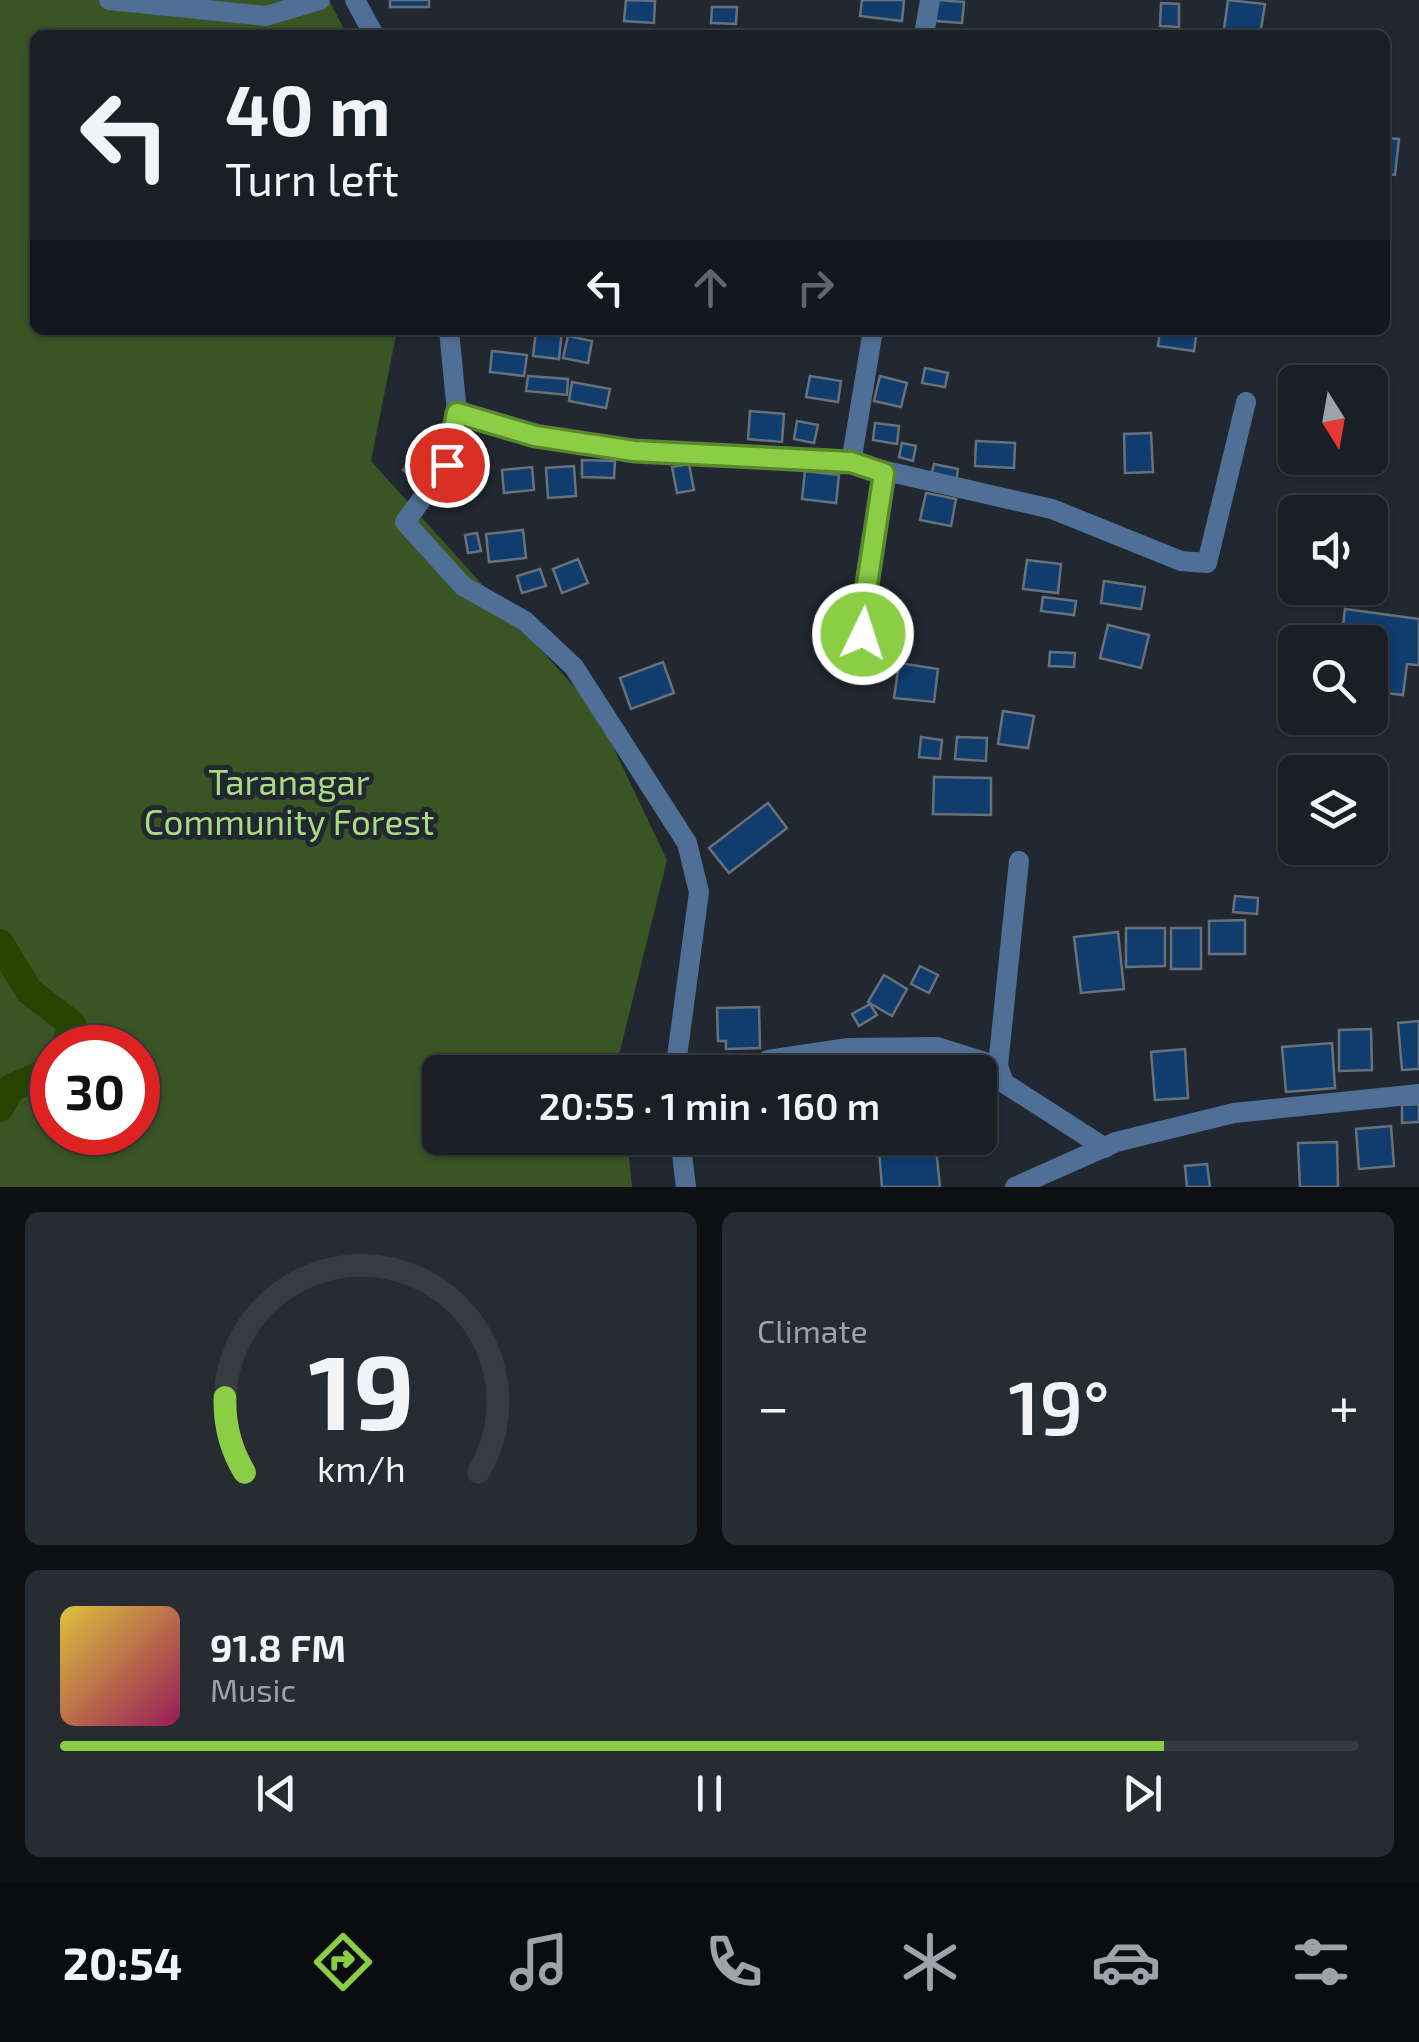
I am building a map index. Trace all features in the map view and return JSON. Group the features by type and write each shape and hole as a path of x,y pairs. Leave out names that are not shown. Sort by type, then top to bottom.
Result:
{"street":[{"path":"109,0 266,16 320,0"},
{"path":"355,0 371,30"},
{"path":"925,30 930,0"},
{"path":"450,335 457,413 447,465 405,522 463,586 524,622 574,667 688,843 699,892 677,1055"},
{"path":"851,462 872,335"},
{"path":"457,413 535,436 634,451 851,462 884,473 1052,510 1181,561 1207,562 1246,402"},
{"path":"881,666 867,653 863,634 884,473"},
{"path":"1019,861 998,1066 1004,1083 1105,1148"},
{"path":"801,1055 848,1048 937,1046 964,1055"},
{"path":"1016,1187 1105,1148 1234,1113 1419,1094"},
{"path":"682,1155 686,1187"}],"green space":[{"name":"Taranagar Community Forest","path":"0,0 329,0 344,30 30,30 30,335 396,335 371,461 596,711 667,860 619,1055 422,1055 422,1155 629,1155 632,1187 0,1187"}],"building":[{"path":"390,0 429,0 429,7 390,7"},
{"path":"626,0 655,1 654,23 624,21"},
{"path":"862,0 904,0 902,21 860,16"},
{"path":"937,0 964,2 962,23 935,21"},
{"path":"1228,0 1265,4 1261,30 1224,29"},
{"path":"1161,3 1179,4 1179,27 1160,26"},
{"path":"712,7 737,7 736,24 711,23"},
{"path":"1390,138 1399,139 1395,175 1390,174"},
{"path":"535,335 561,335 559,359 533,356"},
{"path":"1159,335 1196,335 1194,351 1158,346"},
{"path":"568,336 592,341 588,363 563,358"},
{"path":"492,351 527,355 524,376 490,372"},
{"path":"925,368 948,373 945,387 922,383"},
{"path":"528,376 568,379 567,395 526,391"},
{"path":"810,376 841,381 838,402 806,397"},
{"path":"880,376 907,383 901,407 874,401"},
{"path":"572,382 610,389 606,408 569,401"},
{"path":"750,411 784,414 782,442 748,439"},
{"path":"797,421 818,425 814,443 794,439"},
{"path":"875,423 899,426 897,444 873,440"},
{"path":"1151,433 1153,472 1125,473 1124,434"},
{"path":"976,441 1015,443 1014,468 975,466"},
{"path":"902,443 916,446 913,461 899,457"},
{"path":"413,457 425,466 414,479 403,470"},
{"path":"582,460 615,461 614,478 582,477"},
{"path":"689,464 694,490 677,493 672,467"},
{"path":"934,464 958,469 956,481 931,476"},
{"path":"574,466 576,496 548,498 546,468"},
{"path":"532,467 534,490 504,493 502,470"},
{"path":"805,471 839,475 836,503 802,499"},
{"path":"926,493 956,499 951,526 920,520"},
{"path":"523,530 526,558 489,562 486,534"},
{"path":"477,533 481,551 468,553 465,535"},
{"path":"578,559 588,583 562,593 553,569"},
{"path":"1027,560 1061,564 1058,593 1023,589"},
{"path":"540,569 546,586 522,593 517,576"},
{"path":"1104,581 1145,587 1141,609 1101,603"},
{"path":"1043,597 1076,601 1074,615 1041,611"},
{"path":"1345,609 1419,619 1419,665 1407,664 1403,695 1388,693 1388,625 1343,625"},
{"path":"847,614 849,646 818,648 816,616"},
{"path":"1108,625 1149,635 1141,668 1100,658"},
{"path":"1050,652 1075,653 1074,667 1049,666"},
{"path":"663,662 674,693 631,709 620,678"},
{"path":"899,663 938,669 934,702 894,698"},
{"path":"1003,711 1034,716 1028,748 998,744"},
{"path":"921,737 942,740 940,759 919,757"},
{"path":"957,737 987,738 986,761 955,759"},
{"path":"934,777 991,778 991,815 933,814"},
{"path":"768,803 787,828 729,873 709,848"},
{"path":"1235,896 1258,898 1257,914 1233,912"},
{"path":"1245,920 1245,954 1209,954 1209,921"},
{"path":"1126,928 1165,928 1165,966 1126,967"},
{"path":"1171,928 1201,928 1201,969 1171,969"},
{"path":"1118,932 1124,989 1081,993 1074,937"},
{"path":"920,966 938,975 929,993 911,984"},
{"path":"884,975 907,989 892,1016 868,1002"},
{"path":"870,1004 877,1015 859,1026 852,1014"},
{"path":"759,1007 760,1048 726,1049 726,1041 718,1041 717,1008"},
{"path":"1419,1021 1419,1069 1402,1070 1398,1023"},
{"path":"1371,1029 1372,1070 1339,1071 1339,1030"},
{"path":"1332,1043 1335,1088 1286,1092 1282,1047"},
{"path":"1185,1049 1188,1098 1155,1100 1151,1052"},
{"path":"1419,1104 1419,1122 1402,1123 1402,1105"},
{"path":"1391,1126 1394,1166 1359,1169 1356,1129"},
{"path":"1337,1142 1338,1187 1300,1187 1298,1143"},
{"path":"879,1155 937,1155 940,1187 882,1187"},
{"path":"1207,1164 1210,1187 1187,1187 1185,1166"}],"waterway":[{"path":"0,943 29,991 72,1025"},
{"path":"0,1108 11,1088 30,1080"}],"route":[{"path":"447,465 457,413 535,436 634,451 851,462 884,473 863,634"}]}
